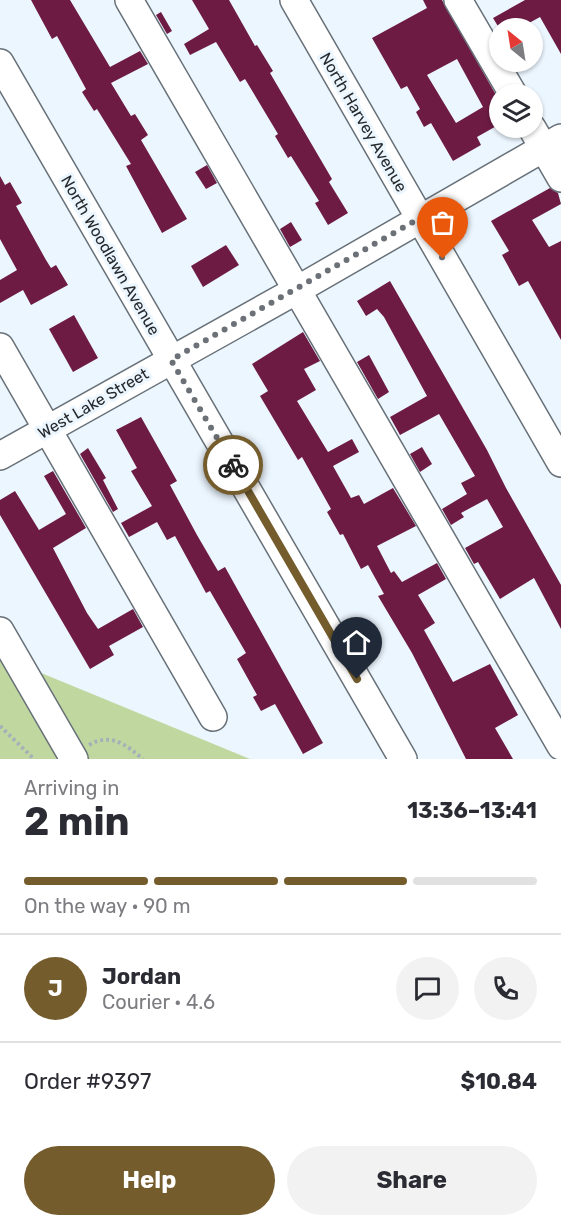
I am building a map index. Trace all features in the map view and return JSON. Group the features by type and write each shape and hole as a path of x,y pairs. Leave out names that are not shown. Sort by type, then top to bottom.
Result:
{"street":[{"path":"129,0 561,746"},
{"name":"North Harvey Avenue","path":"294,0 561,463"},
{"path":"458,0 507,84"},
{"name":"North Woodlawn Avenue","path":"0,63 403,759"},
{"path":"545,138 561,178"},
{"name":"West Lake Street","path":"0,456 297,290 420,218 545,138"},
{"path":"0,347 213,717"},
{"path":"0,631 81,753"}],"path":[{"path":"0,726 34,759"},
{"path":"81,753 100,739 117,740 143,759"}],"green space":[{"path":"0,656 250,759 0,759"}],"building":[{"path":"31,0 70,0 110,67 140,51 148,64 111,83 131,116 135,114 148,135 141,140 187,219 162,233 126,166 131,164 97,109 94,111 82,92 86,89 57,36 52,39"},
{"path":"192,0 229,0 255,46 257,45 273,71 270,73 332,179 329,182 348,213 328,225 315,203 319,201 291,156 288,158 275,136 278,134 245,79 240,82 216,42 190,55 184,44 209,29"},
{"path":"423,0 442,0 490,84 489,130 477,137 481,145 453,161 431,123 424,127 416,112 420,109 407,86 401,89 372,38 427,8","holes":["457,59 483,107 456,123 427,75"]},
{"path":"525,0 561,0 561,54 543,22 543,18 493,18"},
{"path":"161,12 172,31 167,34 156,15"},
{"path":"207,165 217,183 206,189 195,172"},
{"path":"0,176 5,185 10,182 22,203 16,206 46,260 51,268 56,265 68,285 31,305 23,290 0,303 0,280 17,270 0,239"},
{"path":"550,188 558,193 561,204 532,220 549,247 561,241 561,340 528,281 519,286 502,255 509,251 491,221"},
{"path":"291,222 302,240 290,247 280,229"},
{"path":"226,245 239,265 203,287 191,266"},
{"path":"390,281 561,585 561,629 534,578 500,599 478,562 474,564 465,548 503,527 487,499 461,513 464,517 451,525 442,509 467,494 461,483 475,476 439,414 400,435 390,417 427,396 384,317 377,309 366,316 357,301"},
{"path":"74,315 98,358 73,372 49,329"},
{"path":"303,332 320,361 304,369 316,390 297,401 328,452 352,439 359,452 333,466 351,498 359,495 364,504 393,488 416,526 377,546 391,573 394,571 402,582 437,563 446,579 418,595 435,623 424,630 453,682 490,664 518,715 495,728 513,759 466,759 412,653 378,596 384,594 368,565 361,569 343,534 340,535 327,512 331,509 302,457 298,460 260,396 268,391 252,364"},
{"path":"369,355 389,392 378,399 357,362"},
{"path":"141,417 177,481 170,485 197,535 218,571 225,567 323,743 303,754 275,704 261,711 253,697 257,695 237,659 246,653 210,591 206,593 175,536 167,540 157,522 129,537 121,523 152,506 131,471 137,468 116,430"},
{"path":"422,447 432,464 420,472 410,454"},
{"path":"88,448 106,478 103,480 118,509 113,512 80,454"},
{"path":"53,471 86,528 53,548 87,613 98,629 133,609 143,627 109,646 114,655 90,669 0,515 0,500 15,491 39,530 66,514 44,476"}],"way so far":[{"path":"233,465 171,360 420,218 443,259"}],"route":[{"path":"233,465 357,679"}]}
